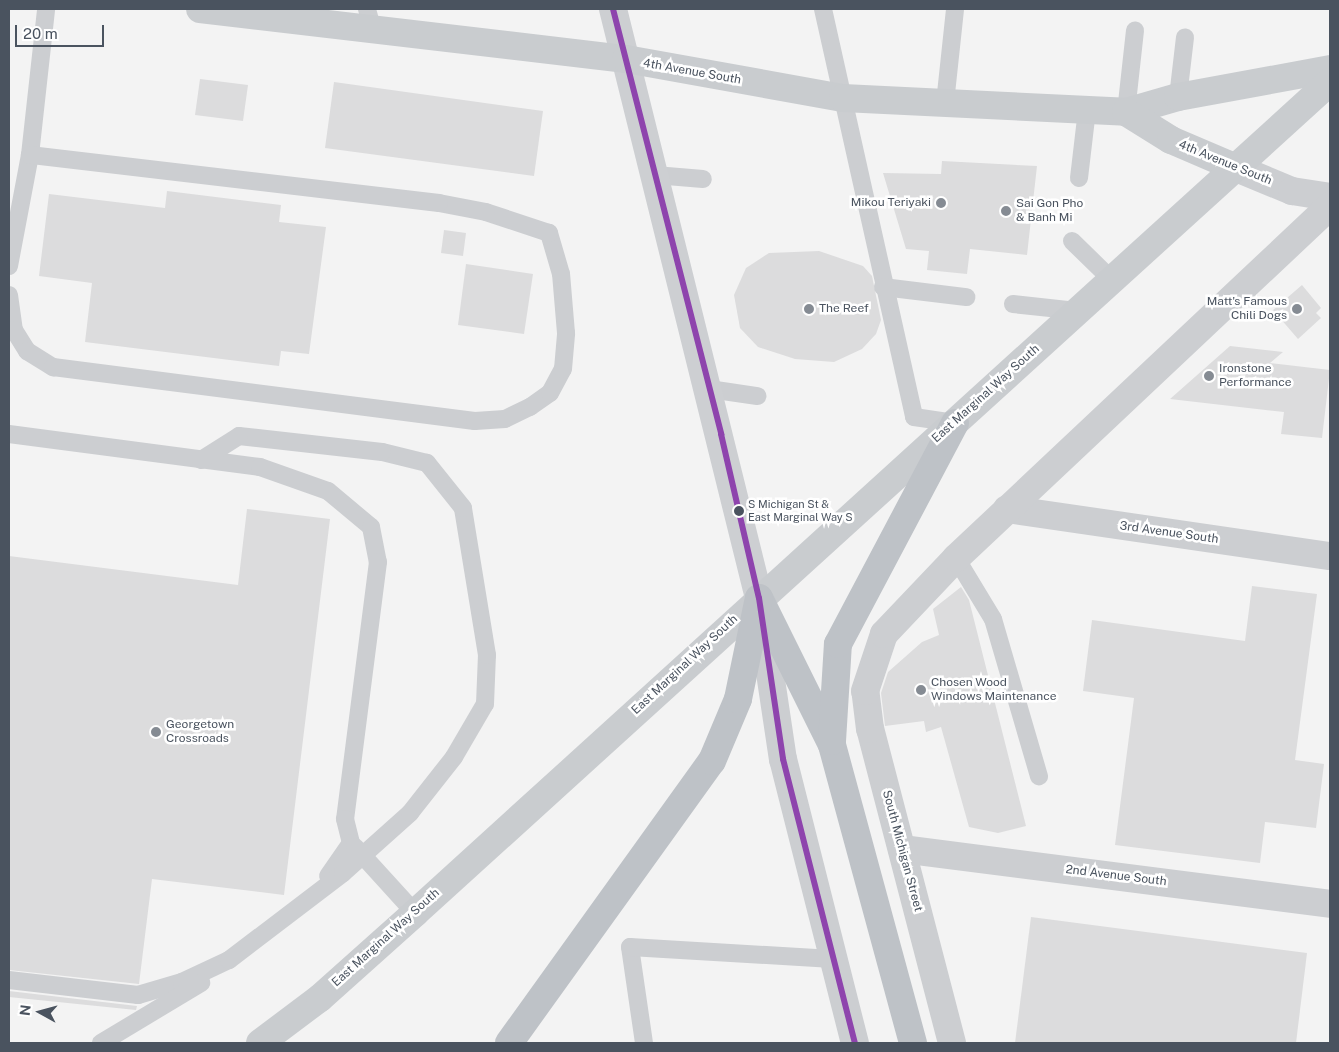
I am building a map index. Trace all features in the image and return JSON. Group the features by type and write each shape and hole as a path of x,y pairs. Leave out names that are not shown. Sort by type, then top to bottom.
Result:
{"highway":[{"path":"832,745 838,644 956,423"},
{"path":"758,598 832,745 913,1043"},
{"path":"509,1043 712,761 738,699 758,598"}],"main road":[{"name":"4th Avenue South","path":"200,9 370,20 626,59 843,98 1126,112 1178,97 1330,69"},
{"path":"613,9 758,598"},
{"name":"East Marginal Way South","path":"260,1043 320,998 415,913 758,598 956,423 1234,167 1330,82"},
{"name":"4th Avenue South","path":"1126,112 1171,140 1234,167"}],"street":[{"name":"4th Avenue South","path":"1234,167 1292,191 1330,197"},
{"path":"956,558 1330,206"},
{"name":"3rd Avenue South","path":"1007,509 1330,556"},
{"name":"South Michigan Street","path":"952,1043 870,729 865,691 874,659 884,634 907,604 956,558"},
{"path":"758,598 783,760 855,1043"},
{"name":"2nd Avenue South","path":"902,849 1330,904"}],"lane":[{"path":"9,266 30,155 46,9"},
{"path":"823,9 914,417 956,423"},
{"path":"945,103 955,10"},
{"path":"1126,112 1135,30"},
{"path":"1178,97 1185,37"},
{"path":"1079,178 1087,110"},
{"path":"9,295 14,330 27,351 53,367 475,421 505,419 530,407 550,393 563,370 566,333 561,274 549,233 486,212 439,204 30,155"},
{"path":"655,175 703,179"},
{"path":"1072,241 1112,280"},
{"path":"884,287 966,298"},
{"path":"1013,304 1077,312"},
{"path":"708,389 757,396"},
{"path":"9,434 260,467 328,491 371,527 378,562 345,819 351,843 415,913"},
{"path":"9,980 138,995 182,982 229,960 343,873 410,813 454,757 486,704 488,655 477,570 463,508 427,463 351,449 239,436 201,460"},
{"path":"956,558 993,618 1039,776"},
{"path":"101,1043 287,930 351,843"},
{"path":"644,1043 630,947 833,959"}],"building":[{"path":"200,79 248,85 243,121 195,115"},
{"path":"334,82 543,111 534,176 325,148"},
{"path":"942,161 1037,166 1027,255 970,249 967,274 927,270 929,251 906,249 883,173 941,174"},
{"path":"167,191 281,205 279,222 326,227 309,354 281,351 279,366 85,342 92,283 39,276 49,194 165,208"},
{"path":"444,230 466,233 463,256 441,253"},
{"name":"The Reef","path":"819,251 863,266 872,276 881,320 876,334 862,349 834,362 795,359 758,347 740,328 734,295 746,268 769,253"},
{"path":"466,264 533,274 524,334 458,325"},
{"name":"Matt's Famous Chili Dogs","path":"1302,285 1321,308 1316,313 1321,318 1298,339 1273,310"},
{"path":"1230,346 1283,352 1270,363 1330,370 1322,438 1281,434 1284,412 1170,399"},
{"name":"Georgetown Crossroads","path":"247,509 330,519 284,895 152,879 139,984 9,970 9,556 238,585"},
{"path":"1252,586 1317,594 1295,760 1324,764 1316,828 1265,822 1260,863 1115,845 1134,698 1083,691 1092,620 1245,641"},
{"path":"961,587 969,600 1026,826 998,833 969,827 941,727 926,732 924,721 885,726 881,693 888,672 922,642 939,635 933,609"},
{"path":"1031,917 1307,953 1296,1043 1015,1043"},
{"path":"9,991 137,1006 136,1010 9,997"}],"transit line":[{"path":"613,9 721,434 759,598 783,759 855,1043"}],"place":[{"name":"Mikou Teriyaki","path":"941,203"},
{"name":"Sai Gon Pho & Banh Mi","path":"1006,211"},
{"name":"The Reef","path":"809,309"},
{"name":"Matt's Famous Chili Dogs","path":"1297,309"},
{"name":"Ironstone Performance","path":"1209,376"},
{"name":"S Michigan St & East Marginal Way S","path":"739,511"},
{"name":"Chosen Wood Windows Maintenance","path":"921,690"},
{"name":"Georgetown Crossroads","path":"156,732"}]}
